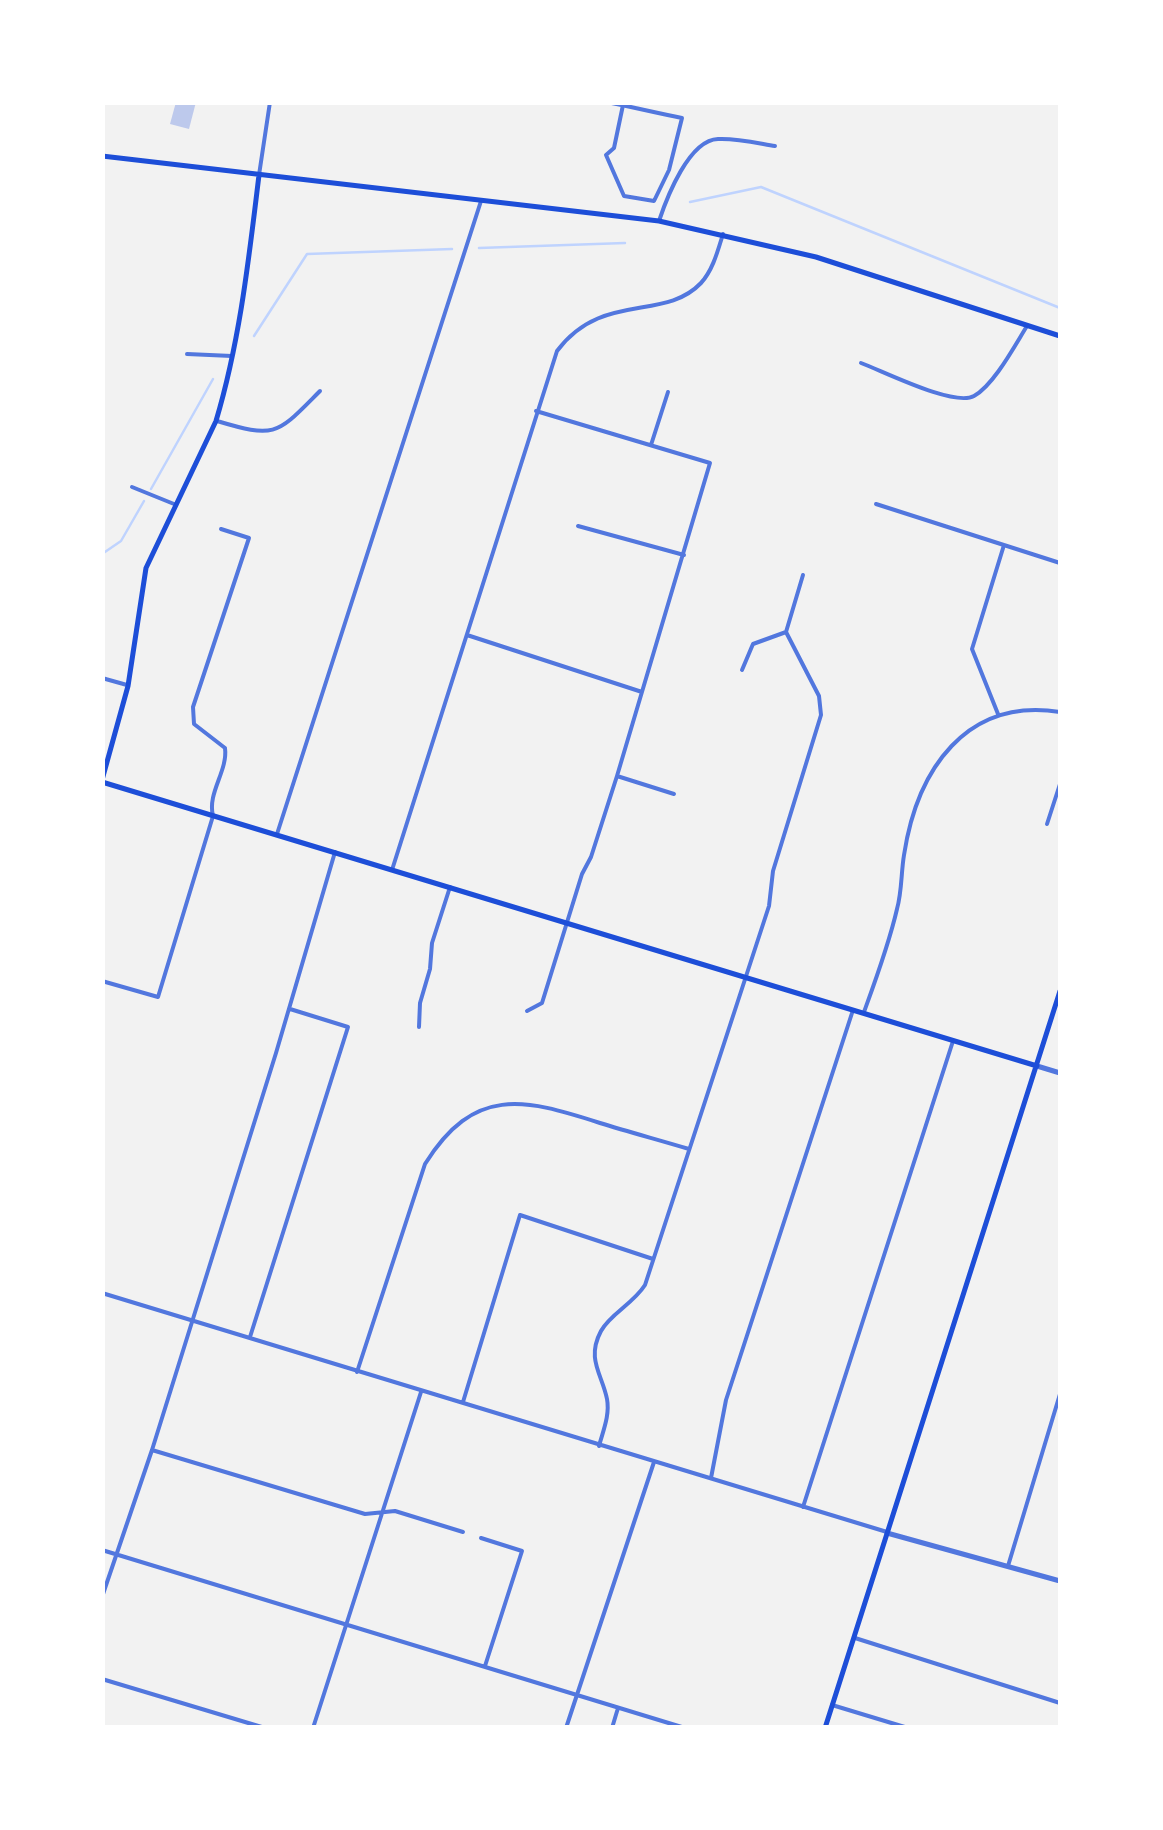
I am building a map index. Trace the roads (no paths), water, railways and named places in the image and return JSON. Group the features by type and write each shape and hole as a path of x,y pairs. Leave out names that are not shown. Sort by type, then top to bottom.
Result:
{"main road":[{"path":"102,156 659,221 816,257 1060,336"},
{"path":"259,174 232,356 216,421 146,568 128,686 102,781 1036,1066"},
{"path":"825,1728 1060,991"}],"street":[{"path":"259,174 270,102"},
{"path":"607,102 682,118 668,170 654,201 624,196 606,155 614,148 623,106"},
{"path":"659,221 684,168 696,148 705,142 717,139 775,146"},
{"path":"276,834 481,201"},
{"path":"392,870 557,351 583,324 606,313 680,298 700,283 724,234"},
{"path":"862,363 950,398 970,398 979,393 1028,326"},
{"path":"187,354 232,356"},
{"path":"216,421 251,432 275,431 320,391"},
{"path":"651,445 668,392"},
{"path":"527,1010 542,1003 617,776 710,463 536,411"},
{"path":"132,487 175,504"},
{"path":"876,504 1060,563"},
{"path":"578,526 684,555"},
{"path":"102,981 158,998 213,816 210,806 226,757 224,748 194,724 193,706 249,538 221,529"},
{"path":"998,714 972,649 1004,545"},
{"path":"599,1446 607,1418 607,1399 596,1374 596,1343 606,1324 636,1299 645,1285 769,906 773,871 821,715 820,696 786,632 803,575"},
{"path":"742,670 754,644 786,632"},
{"path":"467,636 642,692"},
{"path":"102,678 128,686"},
{"path":"864,1012 897,912 904,852 930,776 953,742 998,714 1029,709 1060,712"},
{"path":"617,776 674,794"},
{"path":"1048,824 1060,784"},
{"path":"102,1597 290,1009 335,852"},
{"path":"419,1027 432,943 450,887"},
{"path":"250,1338 348,1027 290,1009"},
{"path":"710,1480 726,1400 853,1010"},
{"path":"803,1507 953,1041"},
{"path":"1036,1066 1060,1072"},
{"path":"357,1372 425,1164 440,1140 478,1111 504,1104 542,1104 689,1149"},
{"path":"462,1404 520,1216 653,1259"},
{"path":"102,1293 710,1480 1060,1582"},
{"path":"313,1728 421,1392"},
{"path":"1008,1566 1060,1394"},
{"path":"152,1450 365,1514 395,1511 464,1532"},
{"path":"566,1728 654,1462"},
{"path":"481,1538 522,1551 486,1666"},
{"path":"102,1550 683,1727"},
{"path":"854,1638 1060,1703"},
{"path":"102,1679 265,1728"},
{"path":"832,1705 908,1728"},
{"path":"612,1728 619,1706"}],"waterway":[{"path":"690,202 761,187 1060,308"},
{"path":"479,248 625,243"},
{"path":"254,336 307,254 452,249"},
{"path":"151,489 213,379"},
{"path":"102,554 121,541 144,501"}]}
